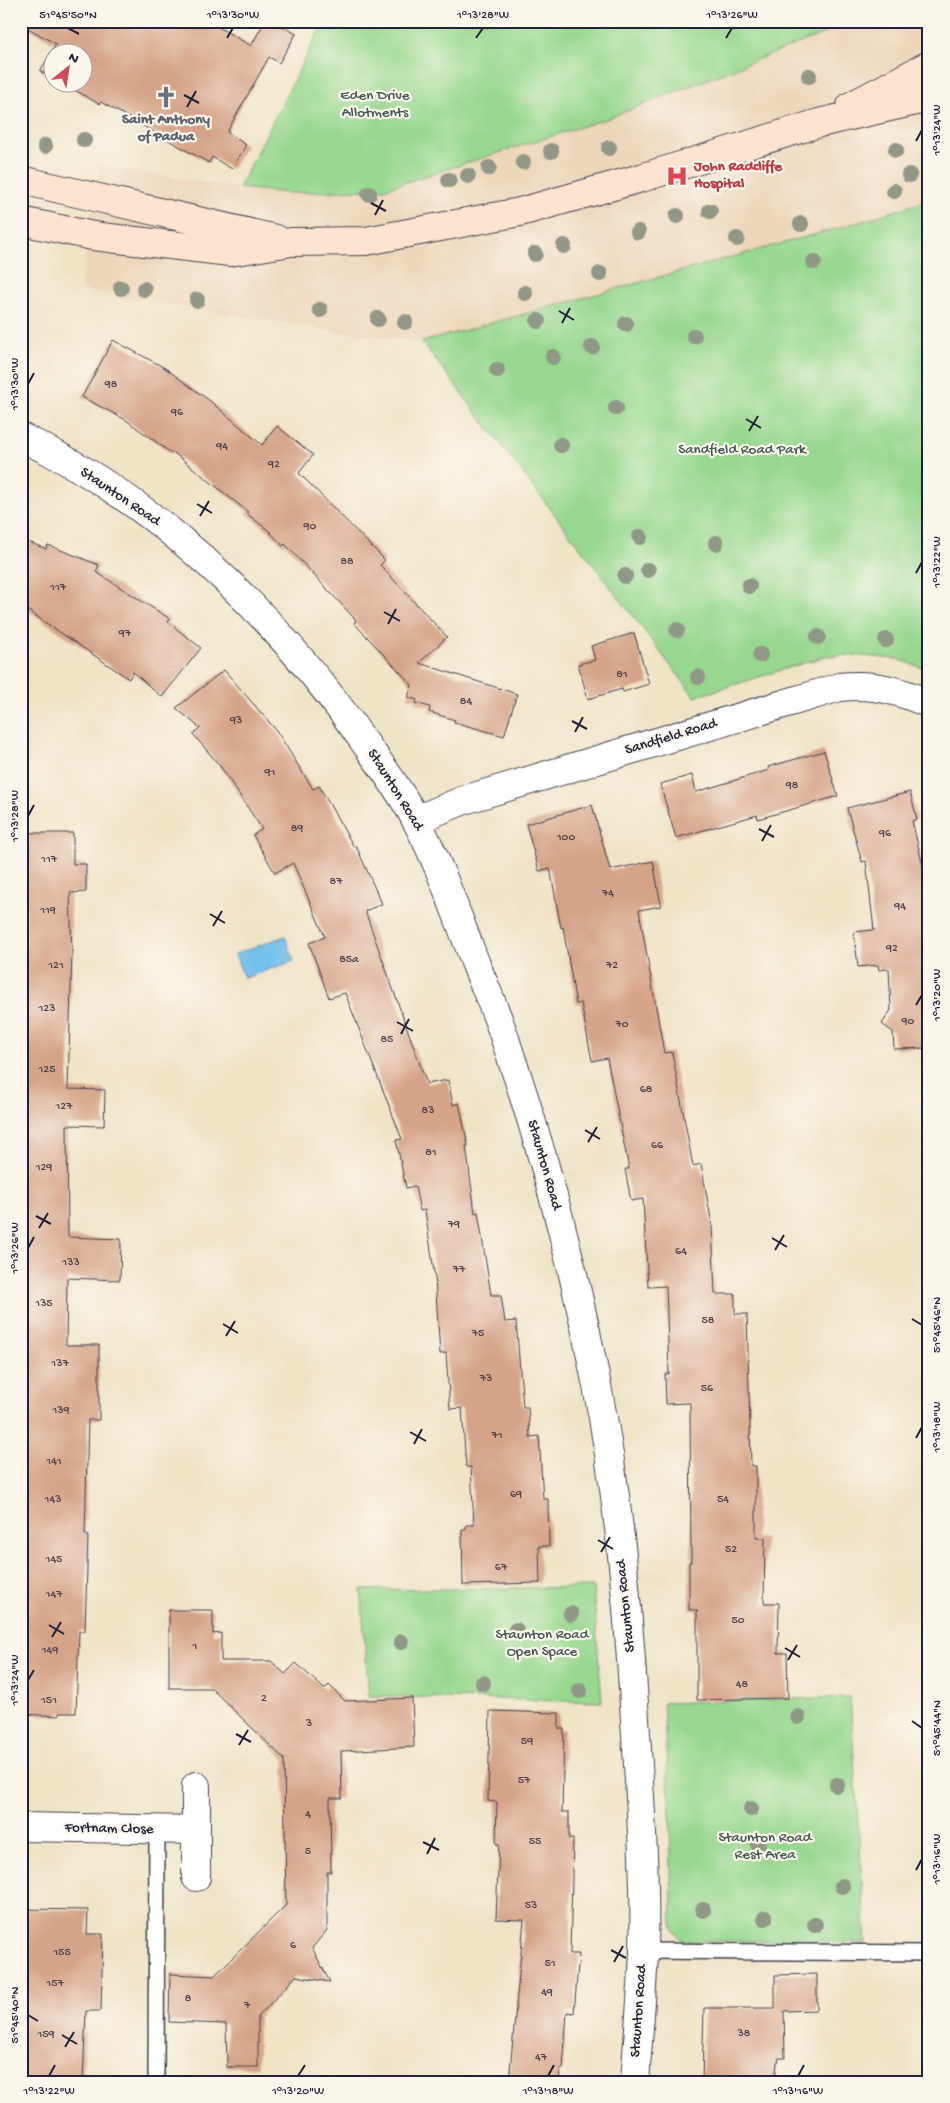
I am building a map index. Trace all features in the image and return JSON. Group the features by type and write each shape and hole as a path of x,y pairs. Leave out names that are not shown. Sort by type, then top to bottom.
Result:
{"street":[{"path":"819,123 929,65"},
{"path":"21,221 93,236 230,252 291,242 366,241 520,212 641,178 819,123 929,98"},
{"path":"21,180 291,242"},
{"name":"Staunton Road","path":"21,436 65,460 139,507 220,573 312,670 373,754 416,820 445,885 506,1041 558,1215 598,1389 612,1482 629,1627 638,1761 644,1951 635,2082"},
{"name":"Sandfield Road","path":"416,820 464,800 840,687 858,685 884,687 910,695 929,704"},
{"path":"196,1786 196,1878"},
{"name":"Fortnam Close","path":"21,1827 196,1830"}],"lane":[{"path":"156,1830 156,2082"},
{"path":"644,1951 929,1953"}],"shaded area":[{"name":"John Radcliffe Hospital","path":"850,21 929,21 929,200 853,224 422,342 321,329 80,290 99,165 239,188 289,193 609,118 848,24"}],"green space":[{"name":"Eden Drive Allotments","path":"324,21 855,21 609,118 384,189 289,193 239,188"},
{"name":"Sandfield Road Park","path":"929,200 929,670 897,659 852,655 826,656 695,697 422,342 853,224"},
{"name":"Staunton Road Open Space","path":"593,1587 602,1702 369,1696 361,1590"},
{"name":"Staunton Road Rest Area","path":"850,1697 866,1943 687,1941 679,1937 675,1933 672,1924 670,1813 663,1703"}],"water":[{"path":"285,936 294,961 244,978 235,954"}],"building":[{"name":"Saint Anthony of Padua","path":"21,21 208,21 251,46 265,21 273,21 296,34 279,63 269,57 227,132 246,145 232,169 212,157 209,163 101,102 99,104 78,92 92,92 92,42 52,42 21,24"},
{"path":"113,340 165,368 210,401 262,445 277,426 313,455 299,473 385,560 380,565 447,637 419,663 517,694 504,736 454,722 455,720 429,712 430,707 416,703 417,700 408,697 412,685 354,623 356,620 285,544 283,546 269,531 246,513 248,512 173,452 171,453 126,420 82,397"},
{"path":"21,539 46,549 48,545 99,565 96,572 170,619 168,622 201,648 162,697 133,672 129,679 21,606"},
{"path":"634,633 649,684 623,692 622,689 588,699 578,664 595,660 591,646"},
{"path":"224,670 276,730 313,789 319,786 354,847 356,846 382,904 365,911 427,1084 448,1080 453,1105 459,1103 468,1146 466,1146 475,1213 478,1212 491,1295 501,1295 505,1322 516,1321 523,1407 528,1407 530,1437 539,1436 543,1499 548,1499 549,1546 539,1546 540,1583 463,1585 462,1529 466,1529 466,1525 474,1525 471,1467 466,1467 462,1408 450,1409 446,1353 440,1354 435,1278 425,1210 420,1211 415,1186 406,1188 396,1140 402,1139 345,993 329,998 309,943 325,937 293,863 275,873 253,835 262,829 220,766 193,734 200,728 176,708"},
{"path":"824,751 838,796 758,819 757,815 676,838 660,784 692,775 696,792 769,770 768,767"},
{"path":"910,792 917,819 912,821 929,891 929,1048 894,1049 893,1032 882,1024 891,1010 889,969 879,970 878,965 858,967 854,932 874,930 866,861 862,862 847,808"},
{"path":"592,805 610,870 653,861 661,906 639,910 664,1053 672,1052 693,1166 701,1164 712,1225 715,1294 735,1294 735,1314 747,1314 751,1466 756,1466 756,1538 765,1538 764,1603 779,1603 778,1653 787,1653 788,1698 697,1700 697,1610 689,1610 689,1562 691,1562 690,1403 666,1404 665,1374 669,1374 666,1286 648,1287 643,1199 631,1201 625,1169 629,1169 607,1058 592,1061 581,1003 576,1004 563,927 561,928 550,868 539,871 526,824"},
{"path":"29,833 73,833 73,864 86,864 86,892 70,893 72,953 68,1089 105,1090 104,1126 67,1125 68,1237 121,1239 120,1280 67,1278 66,1345 99,1345 99,1420 88,1420 85,1535 88,1535 85,1631 79,1631 76,1713 59,1713 59,1716 21,1714 22,1151 25,1028 23,1027 23,953 26,953 26,855 29,855"},
{"path":"169,1610 213,1610 213,1634 221,1633 221,1661 271,1661 285,1674 296,1663 324,1689 329,1685 345,1701 412,1698 414,1747 341,1751 342,1798 330,1798 331,1872 327,1872 327,1930 312,1948 330,1982 296,1976 258,2017 258,2067 227,2067 226,2024 169,2022 170,1974 214,1976 286,1905 284,1759 211,1688 169,1688"},
{"path":"490,1711 559,1713 559,1729 564,1729 562,1812 569,1812 569,1839 573,1839 570,1954 579,1954 574,2013 567,2012 563,2069 560,2069 559,2082 509,2082 524,1920 496,1919 499,1844 496,1844 497,1802 488,1801"},
{"path":"21,1909 88,1910 87,1934 103,1934 101,2011 86,2011 83,2082 21,2082 23,1972 21,1972"},
{"path":"817,1974 817,2010 784,2011 785,2058 779,2058 777,2062 775,2082 702,2082 704,2008 775,2008 775,1975"}],"place":[{"name":"Saint Anthony of Padua","path":"166,97"},
{"name":"John Radcliffe Hospital","path":"677,176"}]}
